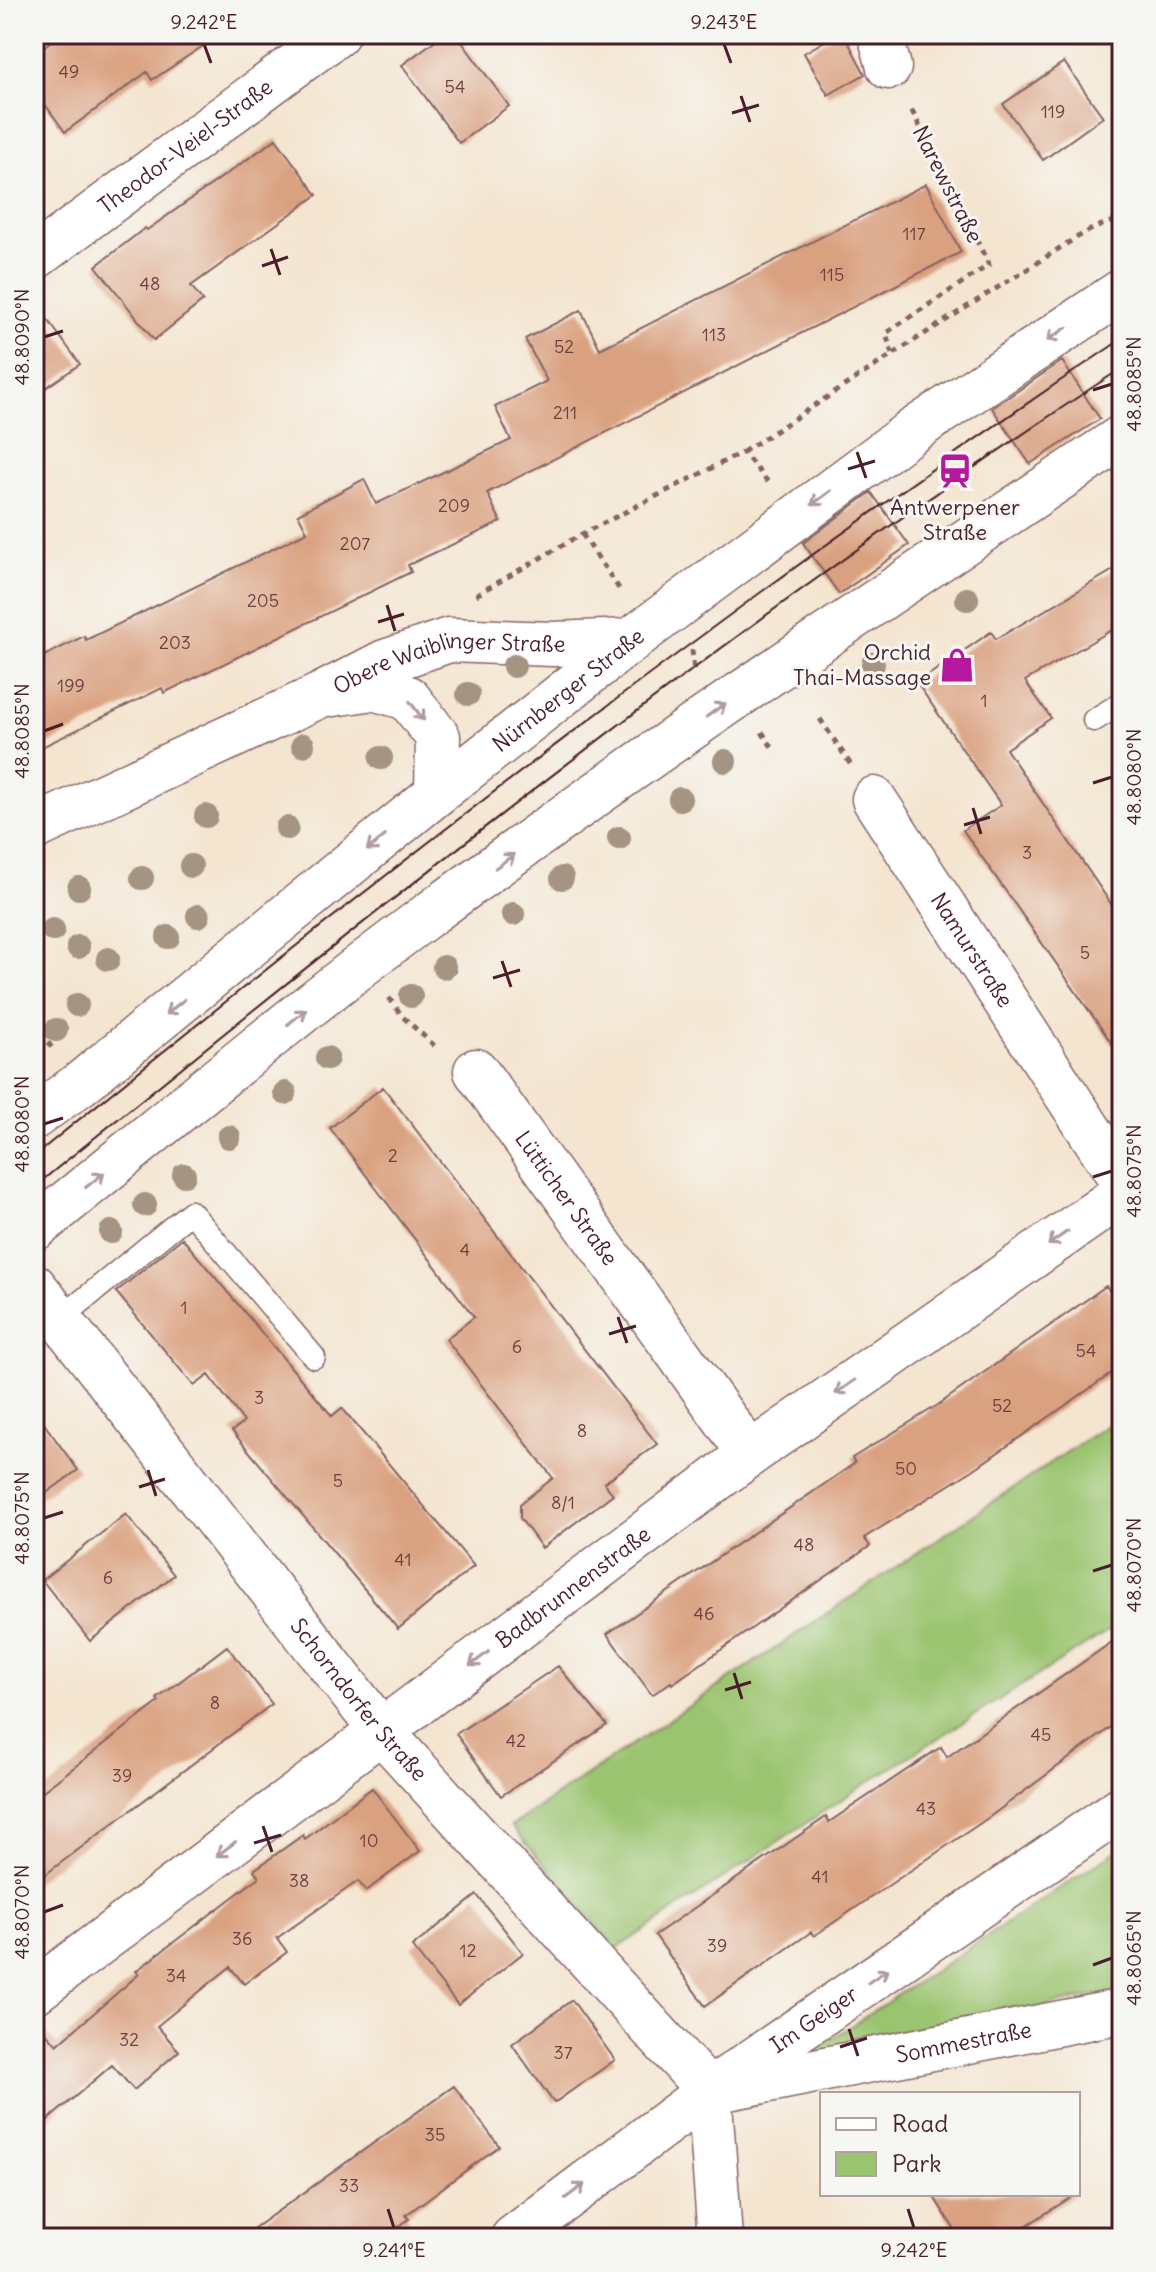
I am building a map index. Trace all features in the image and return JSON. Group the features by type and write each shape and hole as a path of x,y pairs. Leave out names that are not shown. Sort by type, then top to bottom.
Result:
{"street":[{"name":"Theodor-Veiel-Straße","path":"34,258 337,34"},
{"name":"Nürnberger Straße","path":"34,1117 80,1084 437,793 639,635 908,434 1122,291"},
{"path":"34,1229 364,964 736,695 1122,437"},
{"name":"Obere Waiblinger Straße","path":"34,828 319,696 385,662 449,640 553,644 639,635"},
{"name":"Obere Waiblinger Straße","path":"319,696 373,688 408,698 438,737 437,793"},
{"name":"Namurstraße","path":"874,799 1122,1180"},
{"name":"Lütticher Straße","path":"476,1071 750,1454"},
{"name":"Badbrunnenstraße","path":"34,1992 750,1454 1122,1194"},
{"name":"Schorndorfer Straße","path":"47,1302 382,1732 709,2091"},
{"name":"Im Geiger","path":"513,2238 709,2091 1122,1808"},
{"name":"Sommestraße","path":"709,2091 1122,2011"},
{"path":"709,2091 720,2238"}],"lane":[{"path":"1094,720 1122,703"},
{"path":"47,1302 191,1212 314,1357"}],"path":[{"name":"Narewstraße","path":"885,50 989,265 886,333 893,355"},
{"path":"449,640 473,596 582,534 743,452 1081,236 1113,220 1122,221"},
{"path":"743,452 796,516"},
{"path":"582,534 639,635"},
{"path":"820,719 874,799"},
{"path":"364,964 403,1017 436,1047 476,1071"},
{"path":"34,1023 40,1033"}],"green space":[{"path":"1122,1415 1122,1622 856,1790 616,1949 511,1826"},
{"path":"1122,1847 1122,1990 804,2057"}],"building":[{"path":"61,34 221,34 152,80 147,72 65,132 34,89 34,54"},
{"path":"444,34 456,34 509,106 459,143 402,65"},
{"path":"837,34 844,34 865,74 828,95 804,53"},
{"path":"1064,62 1103,117 1043,160 1003,104"},
{"path":"276,139 317,195 191,286 203,301 154,340 96,266 145,228 147,230"},
{"path":"926,184 961,252 487,493 501,522 408,565 411,572 164,693 162,688 34,751 34,661 84,636 86,640 307,532 298,514 364,479 376,504 511,440 495,407 547,381 525,339 581,310 600,349"},
{"path":"34,301 80,364 34,396"},
{"path":"1062,361 1100,419 1030,464 992,408"},
{"path":"871,492 909,545 839,594 803,543"},
{"path":"1122,565 1122,624 1025,681 1051,718 1006,749 1122,920 1122,1058 963,830 1001,805 917,683 991,632 996,639"},
{"path":"383,1087 657,1444 604,1483 613,1494 542,1548 520,1518 520,1504 553,1478 446,1339 474,1317 330,1128"},
{"path":"182,1238 332,1416 342,1408 474,1566 398,1629 232,1431 244,1422 209,1375 194,1386 116,1292"},
{"path":"1106,1286 1122,1310 1122,1366 973,1470 864,1538 870,1546 652,1695 607,1634 855,1463 852,1458 938,1405"},
{"path":"34,1410 78,1470 34,1502"},
{"path":"126,1514 174,1575 90,1641 42,1580"},
{"path":"1122,1635 1122,1719 988,1818 814,1936 811,1932 705,2006 655,1935 826,1817 829,1822 941,1747 947,1757"},
{"path":"227,1646 272,1704 34,1883 34,1798"},
{"path":"558,1666 607,1725 501,1796 456,1734"},
{"path":"372,1788 420,1851 366,1891 358,1881 277,1938 287,1952 244,1984 230,1967 157,2026 179,2051 134,2090 112,2065 34,2132 34,2019 57,2045 139,1974 136,1971 259,1877 254,1870 303,1835 305,1839"},
{"path":"477,1895 523,1953 458,2005 412,1947"},
{"path":"572,2000 615,2060 554,2103 512,2044"},
{"path":"454,2086 499,2146 406,2215 409,2219 383,2238 240,2238"},
{"path":"933,2196 1073,2196 1007,2238 960,2238"}],"tram line":[{"path":"34,1156 299,943 569,735 842,533 1122,339"},
{"path":"34,1187 299,973 704,661 841,561 1122,368"}],"place":[{"name":"Antwerpener Straße","path":"955,471"},
{"name":"Orchid Thai-Massage","path":"957,665"}]}
